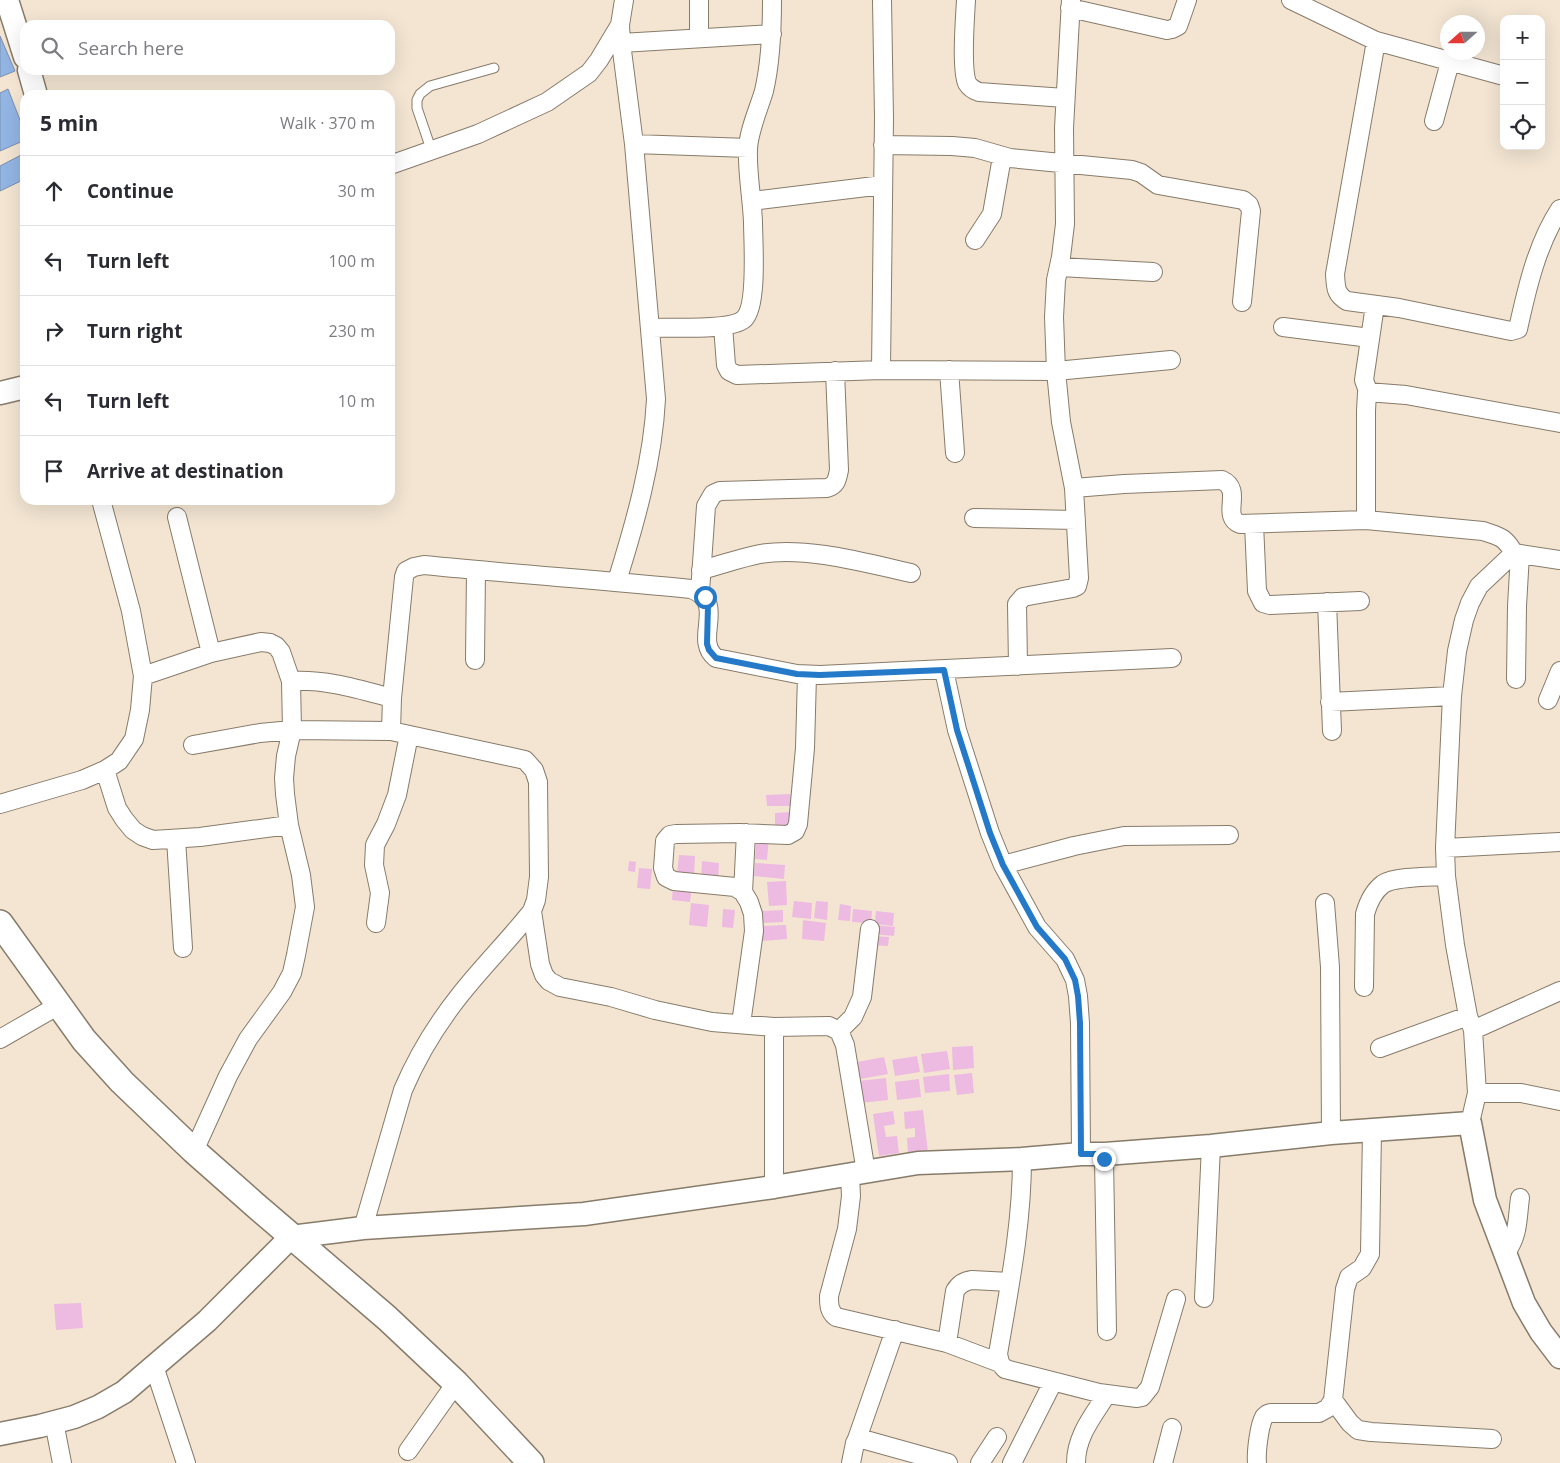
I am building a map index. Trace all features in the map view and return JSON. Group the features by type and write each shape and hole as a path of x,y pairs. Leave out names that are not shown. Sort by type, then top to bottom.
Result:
{"main road":[{"path":"0,923 84,1040 103,1063 194,1151 291,1237 387,1318 456,1383 532,1463"}],"street":[{"path":"7,0 20,41"},
{"path":"617,581 633,529 655,422 656,399 634,144 621,43 620,25 624,0"},
{"path":"699,0 699,38"},
{"path":"651,328 723,326 739,323 746,318 751,306 754,276 752,201 748,148 768,70 772,34 772,0"},
{"path":"881,370 882,0"},
{"path":"966,0 964,68 968,85 972,90 1065,98"},
{"path":"1018,666 1017,604 1019,600 1023,597 1072,588 1077,586 1079,578 1074,488 1061,422 1056,371 1054,317 1056,280 1065,224 1065,98 1071,4 1167,30 1178,26 1187,0"},
{"path":"1291,0 1376,41 1500,75"},
{"path":"395,162 478,134 548,102 589,73 620,25"},
{"path":"621,43 772,34"},
{"path":"1376,41 1335,274 1336,288 1340,296 1347,301 1408,310 1511,331 1516,330 1518,329 1528,287 1541,247 1560,208"},
{"path":"1434,121 1450,62"},
{"path":"30,75 35,90"},
{"path":"634,144 748,148"},
{"path":"883,145 952,146 986,150 1002,156 1132,170 1141,173 1158,185 1243,200 1249,205 1251,211 1242,302"},
{"path":"975,240 992,214 1002,156"},
{"path":"752,201 883,185"},
{"path":"1059,267 1153,272"},
{"path":"1366,520 1366,411 1368,391 1364,380 1375,305"},
{"path":"723,326 726,365 732,374 737,375 881,370 1056,371 1171,360"},
{"path":"1283,327 1370,338"},
{"path":"949,370 955,453"},
{"path":"700,592 706,506 713,494 720,491 827,488 835,484 838,470 835,371"},
{"path":"0,393 20,388"},
{"path":"1368,391 1406,396 1560,424"},
{"path":"1074,488 1222,480 1230,486 1232,494 1231,513 1233,520 1240,524 1366,520 1483,531 1500,537 1517,553 1560,560"},
{"path":"0,804 82,780 105,770 119,761 134,739 140,710 143,676 131,611 102,505"},
{"path":"177,517 211,653"},
{"path":"974,518 1076,520"},
{"path":"1254,524 1257,591 1263,603 1270,605 1360,600"},
{"path":"701,570 762,554 784,553 812,554 846,559 911,573"},
{"path":"1516,679 1517,553"},
{"path":"1517,553 1479,586 1464,620 1457,651 1452,696 1445,848 1446,876 1455,945 1471,1023 1477,1094 1470,1123 1485,1200 1524,1303 1541,1332 1560,1357"},
{"path":"391,731 392,698 406,571 424,565 691,589 700,592 705,597 708,605 707,644 709,650 716,658 797,674 820,675 944,670 1172,658"},
{"path":"476,570 476,660"},
{"path":"1326,602 1332,731"},
{"path":"143,676 211,653 261,642 270,643 281,652 291,682 292,730 286,756 284,778 289,824 301,875 306,907 292,973 282,992 248,1039 194,1151"},
{"path":"944,670 957,730 987,824 1003,865 1037,927 1065,959 1075,980 1080,1023 1081,1154"},
{"path":"1548,700 1560,671"},
{"path":"741,1024 754,931 753,914 749,902 743,892 735,887 669,880 663,868 664,841 670,835 676,834 793,834 797,828 805,748 807,675"},
{"path":"291,682 309,680 349,687 392,698"},
{"path":"1330,702 1452,696"},
{"path":"193,745 260,733 292,730 391,731 525,760 534,770 538,782 539,796 539,877 536,900 532,911 459,996 441,1021 412,1069 403,1090 363,1228"},
{"path":"376,923 380,893 374,864 375,846 397,795 409,735"},
{"path":"105,770 117,808 124,820 133,830 153,840 230,834 289,824"},
{"path":"743,892 746,833"},
{"path":"1003,865 1074,846 1124,836 1230,835"},
{"path":"176,838 183,948"},
{"path":"1445,848 1560,842"},
{"path":"1364,988 1365,914 1374,894 1383,884 1396,879 1446,876"},
{"path":"1325,903 1330,967 1331,1133"},
{"path":"532,911 540,964 549,981 560,987 611,997 656,1010 712,1022 774,1027 829,1026 839,1031 845,1045 858,1173 851,1196 847,1229 831,1286 829,1307 836,1316 948,1343 1000,1363"},
{"path":"839,1031 853,1016 862,997 870,929"},
{"path":"1380,1048 1471,1023 1560,991"},
{"path":"0,1039 59,1005"},
{"path":"774,1027 774,1187"},
{"path":"1477,1094 1521,1094 1560,1101"},
{"path":"0,1434 74,1417 124,1392 207,1320 291,1237 363,1228 584,1214 774,1187 918,1163 1105,1154 1211,1146 1331,1133 1470,1123"},
{"path":"1257,1463 1262,1422 1267,1414 1271,1412 1319,1413 1328,1408 1333,1400 1345,1289 1350,1277 1362,1268 1370,1254 1372,1130"},
{"path":"1204,1298 1211,1146"},
{"path":"1105,1154 1107,1331"},
{"path":"1022,1159 1019,1230 998,1354 1000,1363 1005,1369 1107,1394 1142,1398 1150,1387 1176,1299"},
{"path":"1505,1254 1513,1243 1516,1233 1520,1198"},
{"path":"948,1343 955,1291 958,1287 966,1281 972,1280 1010,1282"},
{"path":"851,1463 855,1443 895,1330"},
{"path":"154,1366 186,1463"},
{"path":"1012,1463 1053,1382"},
{"path":"408,1451 456,1383"},
{"path":"1076,1463 1077,1448 1081,1437 1107,1394"},
{"path":"1333,1400 1350,1423 1358,1430 1492,1439"},
{"path":"54,1422 62,1463"},
{"path":"1163,1463 1172,1428"},
{"path":"980,1463 997,1437"},
{"path":"857,1439 948,1463"}],"lane":[{"path":"431,149 418,108 420,94 430,86 494,68"}],"water":[{"path":"0,36 15,71 0,77"},
{"path":"8,89 20,120 20,142 0,151 0,93"},
{"path":"20,156 20,181 0,191 0,166"}],"building":[{"path":"790,794 791,806 767,806 766,795"},
{"path":"791,812 792,831 775,831 775,813"},
{"path":"757,836 769,837 767,860 755,859"},
{"path":"679,855 695,856 694,876 677,874"},
{"path":"629,861 636,862 635,872 628,871"},
{"path":"702,861 719,863 718,881 701,880"},
{"path":"755,863 785,865 784,879 754,876"},
{"path":"639,868 652,869 650,889 637,888"},
{"path":"786,881 787,905 769,906 767,882"},
{"path":"673,885 692,886 690,902 672,900"},
{"path":"794,901 812,903 811,919 792,917"},
{"path":"816,901 828,902 827,920 814,918"},
{"path":"691,903 709,905 707,927 689,925"},
{"path":"840,904 851,906 850,921 838,920"},
{"path":"723,909 735,910 733,928 722,927"},
{"path":"853,909 872,911 871,923 852,922"},
{"path":"783,910 783,922 761,923 761,911"},
{"path":"876,911 894,913 893,926 875,924"},
{"path":"803,920 826,923 824,941 802,939"},
{"path":"786,925 787,939 761,941 761,926"},
{"path":"873,925 895,927 894,936 872,934"},
{"path":"872,936 889,937 888,946 871,945"},
{"path":"973,1046 974,1068 953,1070 952,1047"},
{"path":"947,1051 950,1069 924,1073 921,1054"},
{"path":"917,1056 920,1072 895,1076 892,1060"},
{"path":"884,1057 888,1074 855,1080 852,1063"},
{"path":"972,1073 974,1093 957,1095 954,1075"},
{"path":"949,1074 950,1091 925,1093 923,1077"},
{"path":"886,1078 888,1100 860,1103 858,1081"},
{"path":"919,1079 921,1097 897,1100 895,1082"},
{"path":"923,1110 928,1152 908,1154 907,1138 915,1137 915,1128 905,1129 904,1112"},
{"path":"893,1111 895,1124 884,1126 886,1137 897,1136 899,1153 879,1156 873,1114"},
{"path":"81,1303 83,1328 56,1330 54,1304"}],"route":[{"path":"705,597 708,605 707,644 711,655 716,658 807,675 944,670 957,730 990,833 1003,865 1037,927 1065,959 1075,980 1080,1023 1081,1154 1105,1154 1104,1159"}]}
